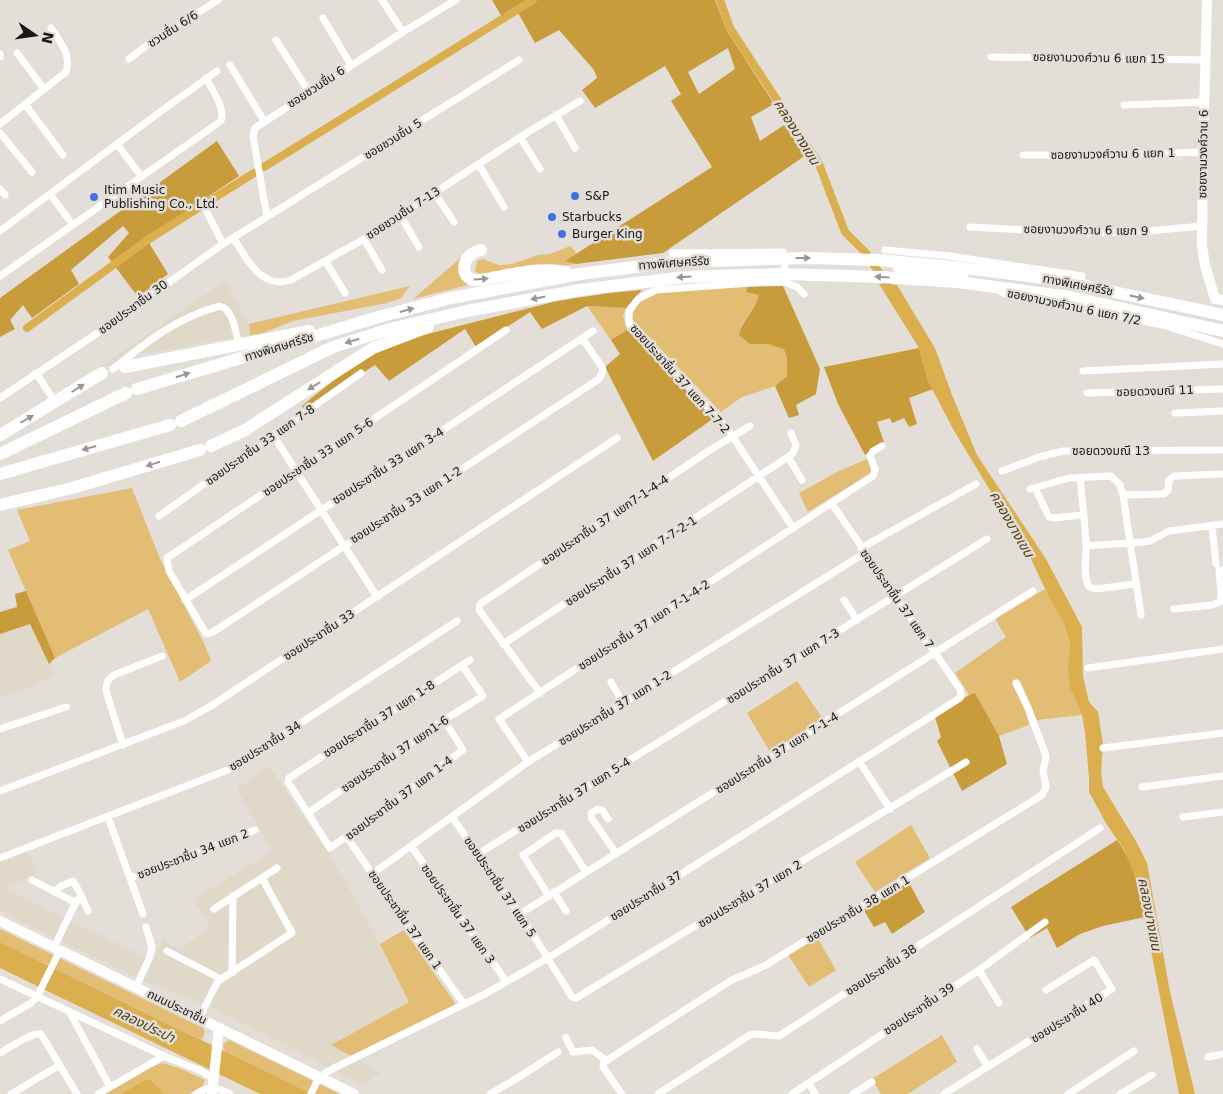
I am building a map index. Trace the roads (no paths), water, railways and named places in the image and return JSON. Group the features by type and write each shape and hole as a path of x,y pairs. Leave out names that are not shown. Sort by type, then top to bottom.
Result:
{"highway":[{"path":"481,250 474,252 466,259 464,264 466,276 472,280 539,271 558,270 578,274"},
{"name":"ทางพิเศษศรีรัช","path":"0,454 131,391 382,316 451,298 578,274 674,262 773,258 878,260 1052,279 1223,315"},
{"name":"ทางพิเศษศรีรัช","path":"0,474 175,423 333,347 390,329 580,290 684,277 783,274 948,281 1014,288 1070,297 1223,329"},
{"path":"0,505 72,488 205,448 245,430 372,348 467,312"},
{"path":"0,435 113,370 382,316"}],"main road":[{"name":"ซอยงามวงศ์วาน 6","path":"1207,0 1203,152 1203,257 1219,300"},
{"name":"ถนนประชาชื่น","path":"0,921 354,1094"},
{"path":"213,1087 219,1028"}],"street":[{"name":"ชวนชื่น 6/6","path":"129,59 151,42 218,0"},
{"path":"382,0 403,32"},
{"name":"ซอยชวนชื่น 6","path":"264,121 403,32 443,3 456,0"},
{"path":"323,18 351,65"},
{"path":"0,124 66,72 68,56 52,28"},
{"path":"276,40 308,92"},
{"path":"17,53 44,89"},
{"name":"ซอยงามวงศ์วาน 6 แยก 15","path":"991,57 1206,60"},
{"name":"ซอยชวนชื่น 5","path":"267,217 519,60"},
{"path":"230,65 264,121 255,128 253,136 267,217"},
{"path":"0,231 217,71"},
{"path":"0,276 221,121 223,116 222,110 206,78"},
{"name":"ซอยชวนชื่น 7-13","path":"234,239 255,271 264,278 284,282 326,262 364,239 520,137 580,101"},
{"path":"1124,105 1204,102"},
{"path":"25,104 63,154"},
{"path":"556,116 576,148"},
{"path":"0,133 32,172"},
{"path":"520,137 540,169"},
{"path":"117,144 141,176"},
{"name":"ซอยงามวงศ์วาน 6 แยก 1","path":"1023,155 1203,152"},
{"path":"479,165 504,207"},
{"path":"434,192 454,222"},
{"path":"50,194 73,225"},
{"path":"204,206 223,244"},
{"path":"400,216 419,246"},
{"name":"ซอยประชาชื่น 30","path":"0,398 105,328 223,244 267,217"},
{"name":"ซอยงามวงศ์วาน 6 แยก 9","path":"970,227 1084,233 1138,232 1202,226"},
{"path":"364,239 382,270"},
{"path":"885,250 950,256 1082,276 1079,308"},
{"path":"672,253 783,252 785,282 798,287 804,294"},
{"path":"326,262 346,293"},
{"name":"ซอยงามวงศ์วาน 6 แยก 7/2","path":"896,268 985,281 1005,294 1163,325 1223,344"},
{"name":"ซอยประชาชื่น 37 แยก 7-7-2","path":"785,282 760,282 656,290 643,295 629,311 629,324 713,411 760,477 792,528"},
{"path":"1219,300 1223,329"},
{"path":"113,370 139,348 172,325 196,313 220,306 229,312 239,344"},
{"name":"ซอยประชาชื่น 33 แยก 5-6","path":"185,600 169,570 168,558 506,330"},
{"name":"ซอยประชาชื่น 33 แยก 3-4","path":"185,600 592,332"},
{"name":"ซอยประชาชื่น 33 แยก 1-2","path":"185,600 205,632 208,634 213,632 599,379 602,367 582,338"},
{"path":"1083,371 1223,364"},
{"path":"36,373 55,402"},
{"name":"ซอยประชาชื่น 33 แยก 7-8","path":"159,516 361,373"},
{"name":"ซอยดวงมณี 11","path":"1087,393 1223,389"},
{"path":"1175,413 1223,411"},
{"name":"ซอยประชาชื่น 37 แยก7-1-4-4","path":"503,644 480,610 479,606 482,601 710,450 750,426"},
{"path":"791,433 796,445 793,453 788,457 802,480"},
{"path":"274,435 377,597"},
{"name":"ซอยประชาชื่น 33","path":"0,791 184,721 211,706 617,438"},
{"name":"ซอยประชาชื่น 37 แยก 7-1-4-2","path":"528,762 499,719 873,476 875,470 870,456 872,451 882,446"},
{"name":"ซอยดวงมณี 13","path":"1002,471 1039,457 1063,451 1223,450"},
{"name":"ซอยประชาชื่น 37 แยก 7-7-2-1","path":"503,644 788,457"},
{"path":"1123,495 1164,494 1168,490 1170,478 1223,474"},
{"path":"1083,515 1054,518 1049,516 1033,488 1060,480 1080,477 1111,476 1120,485 1141,615"},
{"path":"1080,477 1088,587 1096,590 1135,584"},
{"name":"ซอยประชาชื่น 37 แยก 1-2","path":"372,874 528,762 863,550 976,484"},
{"name":"ซอยประชาชื่น 37 แยก 7","path":"832,504 960,689 961,694"},
{"path":"1086,546 1150,541 1169,532 1223,524"},
{"path":"1212,526 1216,564"},
{"name":"ซอยประชาชื่น 37 แยก 7-3","path":"671,735 986,539"},
{"path":"1174,609 1212,605 1220,602 1219,570 1223,570"},
{"name":"ซอยประชาชื่น 37 แยก 7-1-4","path":"520,914 1033,591"},
{"path":"844,600 857,620"},
{"name":"ซอยประชาชื่น 34","path":"0,858 230,769 457,621"},
{"path":"503,644 540,693"},
{"path":"1088,668 1223,649"},
{"path":"123,745 106,691 108,679 162,656"},
{"name":"ซอยประชาชื่น 37 แยก 1-8","path":"308,813 288,780 470,660"},
{"name":"ซอยประชาชื่น 37 แยก1-6","path":"308,813 444,720 483,696 462,665"},
{"path":"611,682 623,703"},
{"name":"ซอยประชาชื่น 38 แยก 1","path":"607,1061 730,981 766,965 1042,795 1046,787 1044,771 1045,753 1028,708 1016,683"},
{"name":"ซอยประชาชื่น 37","path":"319,1077 485,994 548,958 958,699 961,694"},
{"path":"0,729 66,707"},
{"name":"ซอยประชาชื่น 37 แยก 1-4","path":"308,813 330,848 347,837 463,750 444,720"},
{"path":"1103,748 1223,733"},
{"name":"ซอยประชาชื่น 37 แยก 5-4","path":"478,854 671,735"},
{"path":"859,761 890,810"},
{"name":"ซอนประชาชื่น 37 แยก 2","path":"548,958 572,997 580,997 966,762"},
{"path":"1142,787 1223,776"},
{"path":"608,820 603,811 598,809 591,813 592,819 616,853"},
{"path":"1183,817 1223,812"},
{"name":"ซอยประชาชื่น 34 แยก 2","path":"108,817 144,914"},
{"name":"ซอยประชาชื่น 37 แยก 5","path":"452,817 520,914 548,958"},
{"name":"ซอยประชาชื่น 38","path":"658,1094 750,1035 779,1036 1100,828"},
{"name":"ซอยประชาชื่น 34 แยก 2","path":"131,878 256,830"},
{"path":"566,911 551,894 523,855 556,833 561,833 586,872"},
{"name":"ซอยประชาชื่น 37 แยก 1","path":"347,837 464,1004"},
{"name":"ซอยประชาชื่น 37 แยก 3","path":"411,846 506,982"},
{"path":"214,909 277,868"},
{"path":"199,1018 214,988 221,979 292,933 262,878"},
{"path":"32,880 76,903"},
{"path":"54,892 61,886 73,881 88,911"},
{"path":"232,973 233,896"},
{"path":"0,1021 31,1003 40,994 76,903 82,897"},
{"name":"ซอยประชาชื่น 39","path":"792,1094 978,970 1045,922"},
{"path":"136,987 152,948 146,927"},
{"path":"167,951 221,979"},
{"name":"ซอยประชาชื่น 40","path":"944,1094 1112,990 1094,960 1046,990"},
{"path":"978,970 999,1004"},
{"path":"0,979 40,994 69,1011 164,1056 201,1071 213,1087 230,1094"},
{"path":"69,1011 110,1087"},
{"path":"0,1053 37,1033 41,1034 77,1094"},
{"path":"566,1038 573,1052 592,1050 607,1061 603,1067 622,1094"},
{"path":"977,1049 988,1067"},
{"path":"1068,1094 1134,1051"},
{"path":"490,1094 558,1052"},
{"path":"1208,1057 1223,1054"},
{"path":"98,1094 164,1056"},
{"path":"11,1094 60,1065"},
{"path":"1120,1094 1152,1075"},
{"path":"313,1091 319,1077"},
{"path":"853,1094 872,1082"},
{"path":"808,1083 815,1094"},
{"path":"196,1094 213,1087"}],"water":[{"path":"879,284 897,285 935,348 977,455 1046,559 1082,627 1083,676 1089,702 1098,712 1103,744 1101,772 1103,787 1136,841 1147,863 1170,992 1195,1094 1179,1094 1138,884 1124,849 1107,825 1089,792 1085,733 1082,715 1069,686 1070,643 1064,623 1028,553 953,429 928,381 919,348"},
{"name":"คลองประปา","path":"0,942 312,1094 260,1094 0,968"},
{"path":"147,1079 151,1080 164,1094 120,1094"}],"waterway":[{"path":"264,167 533,0"},
{"name":"คลองบางเขน","path":"720,0 730,28 819,164 845,232 865,252 893,293"},
{"path":"27,328 149,239 254,173"}],"place":[{"name":"S&P","path":"575,196"},
{"name":"Itim Music Publishing Co., Ltd.","path":"94,197"},
{"name":"Starbucks","path":"552,217"},
{"name":"Burger King","path":"562,234"}]}
